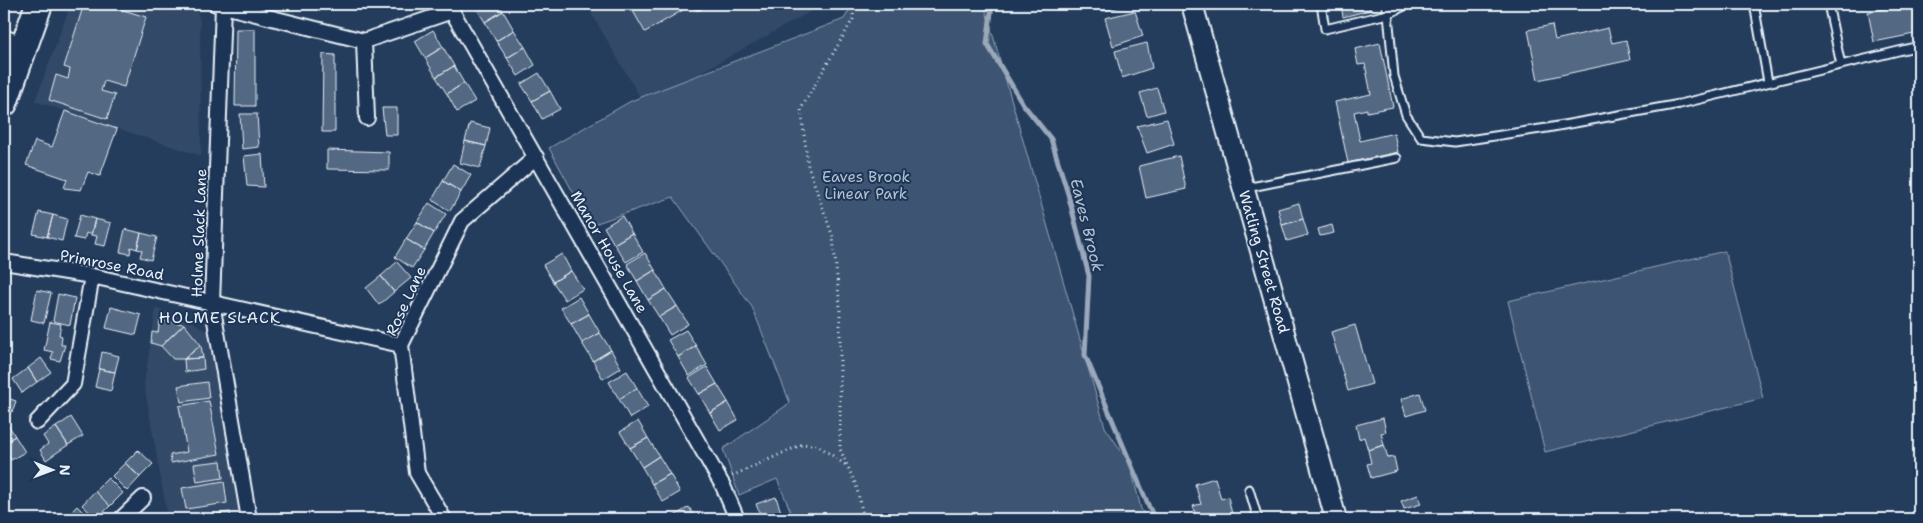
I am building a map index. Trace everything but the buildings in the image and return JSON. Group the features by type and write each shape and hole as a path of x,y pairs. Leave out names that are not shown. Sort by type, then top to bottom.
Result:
{"highway":[{"path":"4,103 14,41 39,4"}],"main road":[{"name":"Watling Street Road","path":"1192,4 1336,519"}],"street":[{"path":"220,5 364,41 450,7"},
{"name":"Holme Slack Lane","path":"220,5 212,303 249,519"},
{"name":"Manor House Lane","path":"450,7 723,486 737,519"},
{"path":"364,41 368,118"},
{"name":"Rose Lane","path":"444,519 417,473 401,345 462,221 536,157"},
{"name":"Primrose Road","path":"4,262 92,276 401,345"},
{"path":"37,422 73,384 92,276"},
{"path":"121,519 143,498"}],"lane":[{"path":"1321,4 1324,30 1388,14 1408,4"},
{"path":"1386,4 1394,76 1406,115 1421,138 1455,142 1538,130 1680,104 1919,46"},
{"path":"1754,4 1768,82"},
{"path":"1828,4 1841,65"},
{"path":"1243,188 1397,158"},
{"path":"1249,489 1258,519"}],"path":[{"path":"854,4 853,19 801,109 808,166 833,237 840,307 840,449 856,486 864,519"},
{"path":"723,486 734,474 803,444 819,446 848,467"}],"shaded area":[{"path":"71,4 192,4 196,7 200,21 201,156 35,101"},
{"path":"586,4 824,4 644,104"},
{"path":"156,309 192,321 215,338 246,519 168,519 144,384"}],"green space":[{"name":"Eaves Brook Linear Park","path":"853,4 984,4 1105,427 1130,464 1141,509 1148,519 794,519 777,479 739,495 723,449 790,403 752,307 673,197 591,225 549,148 631,101 844,19"},
{"path":"1725,251 1763,398 1545,452 1508,301"}],"waterway":[{"name":"Eaves Brook","path":"992,4 987,44 1023,104 1051,139 1068,194 1089,276 1085,355 1155,519"}],"district":[{"name":"HOLME SLACK","path":"220,317"}]}
